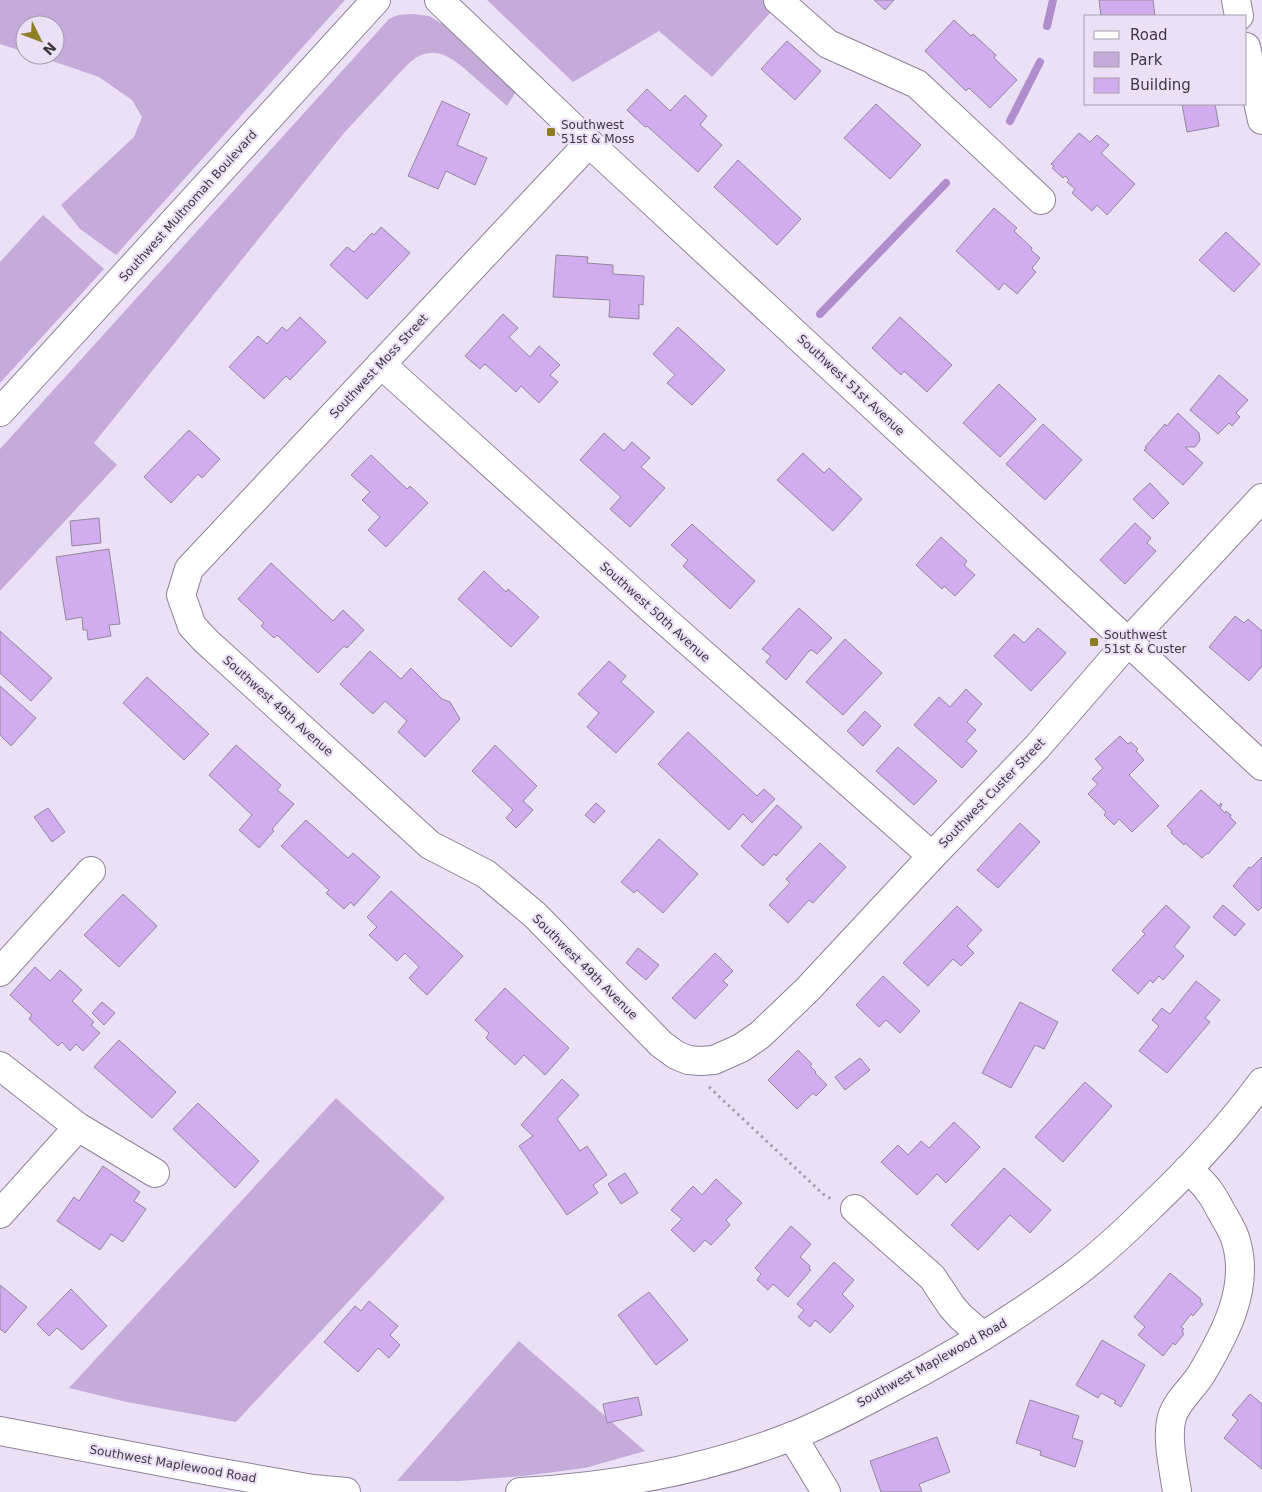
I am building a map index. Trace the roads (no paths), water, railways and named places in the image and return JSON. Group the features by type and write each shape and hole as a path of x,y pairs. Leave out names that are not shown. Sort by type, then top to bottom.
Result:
{"street":[{"name":"Southwest Multnomah Boulevard","path":"0,412 376,0"},
{"path":"778,0 828,44 917,84 1041,200"},
{"path":"1236,0 1239,15"},
{"name":"Southwest 51st Avenue","path":"443,1 590,142 1262,766"},
{"path":"1247,52 1262,120"},
{"name":"Southwest Moss Street","path":"180,596 189,570 590,142"},
{"name":"Southwest 50th Avenue","path":"380,364 653,610 932,856"},
{"name":"Southwest Custer Street","path":"701,1061 714,1060 725,1056 760,1035 807,990 1037,747 1128,641 1262,498"},
{"name":"Southwest 49th Avenue","path":"180,596 192,626 206,640 430,845 486,874 535,915 661,1044 676,1055 688,1060 701,1061"},
{"path":"0,972 91,871"},
{"path":"0,1066 78,1127 155,1173"},
{"name":"Southwest Maplewood Road","path":"520,1492 571,1489 669,1471 738,1454 792,1436 904,1382 1029,1307 1093,1259 1127,1230 1188,1169 1224,1130 1262,1082"},
{"path":"0,1214 78,1127"},
{"path":"1177,1492 1170,1434 1172,1416 1200,1376 1219,1344 1231,1318 1239,1287 1239,1260 1236,1241 1209,1190 1188,1169"},
{"path":"855,1209 932,1278 952,1307 983,1336"},
{"name":"Southwest Maplewood Road","path":"0,1431 210,1472 313,1489 346,1492"},
{"path":"792,1436 826,1492"}],"waterway":[{"path":"1047,26 1053,0"},
{"path":"1010,121 1040,62"},
{"path":"820,314 946,183"}],"place":[{"name":"Southwest 51st & Moss","path":"551,132"},
{"name":"Southwest 51st & Custer","path":"1094,642"}]}
